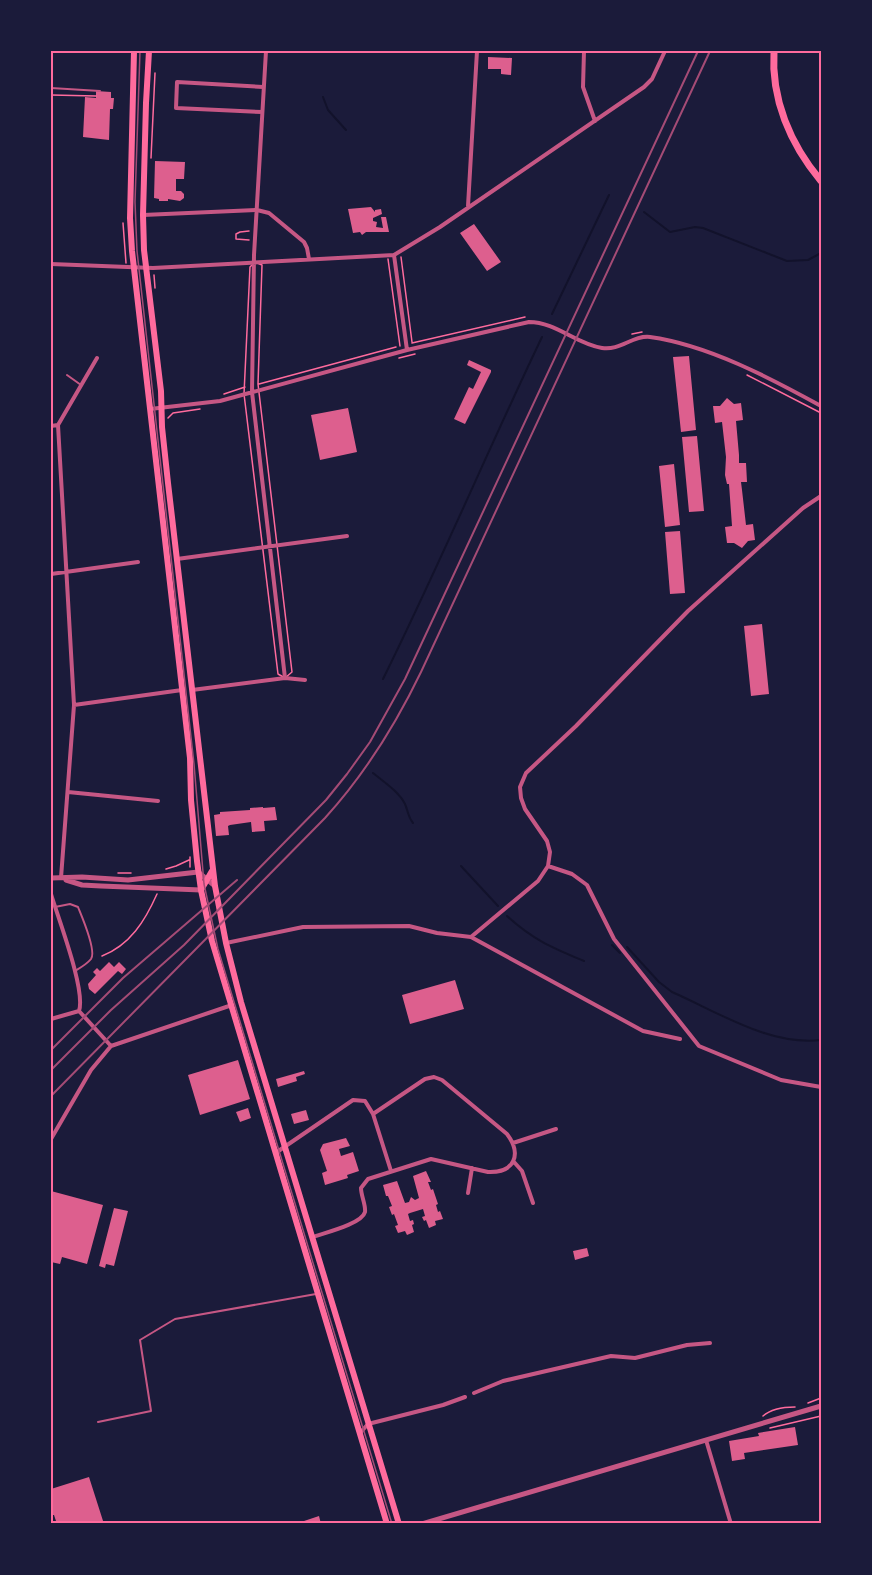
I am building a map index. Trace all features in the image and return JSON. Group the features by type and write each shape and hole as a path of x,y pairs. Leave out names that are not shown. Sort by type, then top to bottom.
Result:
{"highway":[{"path":"774,51 773,70 780,106 791,137 821,181"},
{"path":"805,159 821,169"}],"main road":[{"path":"134,51 130,218 182,690 201,890 212,939 387,1524"},
{"path":"149,51 143,215 146,268 212,870 226,943 399,1524"},
{"path":"201,890 212,870"}],"street":[{"path":"266,51 257,210 252,392 285,678"},
{"path":"468,206 477,51"},
{"path":"584,51 583,87 595,121"},
{"path":"51,264 146,268 394,255 647,85 665,51"},
{"path":"262,112 176,108 177,82 263,87"},
{"path":"143,215 257,210 269,213 304,242 308,248 309,260"},
{"path":"394,255 407,350"},
{"path":"150,409 220,401 252,392 259,394 407,350 526,322 546,324 590,345 604,349 617,347 639,337 650,337 696,349 726,360 821,406"},
{"path":"61,879 74,705 58,425 97,358"},
{"path":"51,426 58,425"},
{"path":"471,937 538,881 548,866 550,855 547,841 520,798 520,784 525,773 584,719 688,611 803,508 821,496"},
{"path":"177,559 347,536"},
{"path":"51,574 138,562"},
{"path":"192,690 285,678 305,680"},
{"path":"74,705 182,690"},
{"path":"68,792 158,801"},
{"path":"548,866 576,876 587,885 614,939 699,1046 781,1080 821,1088"},
{"path":"61,879 82,877 138,879 198,872 215,886"},
{"path":"51,878 91,885 201,890"},
{"path":"51,894 81,998 79,1011"},
{"path":"226,943 290,929 312,927 412,926 434,932 471,937 643,1031 680,1039"},
{"path":"51,1139 91,1070 111,1046 232,1005"},
{"path":"79,1011 111,1046"},
{"path":"51,1019 79,1011"},
{"path":"312,1238 361,1219 365,1211 361,1193 363,1184 368,1179 431,1159 494,1172 508,1168 514,1162 513,1143 507,1134 436,1077 424,1079 373,1114"},
{"path":"277,1152 352,1100 365,1101 373,1114 392,1171"},
{"path":"513,1143 556,1129"},
{"path":"514,1162 522,1171 533,1203"},
{"path":"468,1193 472,1168"},
{"path":"474,1393 503,1381 611,1356 635,1358 687,1345 710,1343"},
{"path":"360,1433 368,1424 465,1397"},
{"path":"422,1524 821,1406"},
{"path":"706,1440 731,1524"}],"lane":[{"path":"51,88 100,91"},
{"path":"67,375 81,385"},
{"path":"55,907 72,904 78,907 92,948 93,956 90,961 74,971"},
{"path":"99,1422 151,1411 140,1340 175,1319 319,1294"}],"path":[{"path":"151,158 156,76"},
{"path":"51,95 96,96"},
{"path":"249,231 236,234 236,239 249,240"},
{"path":"400,252 412,343"},
{"path":"257,384 401,345 388,255"},
{"path":"262,265 257,384 291,672 285,678"},
{"path":"392,360 423,352"},
{"path":"746,374 821,413"},
{"path":"217,396 248,387"},
{"path":"160,870 190,859"},
{"path":"116,873 137,873"},
{"path":"102,956 120,948 131,938 143,921 158,891"},
{"path":"812,1419 821,1416"}],"building":[{"path":"488,57 512,58 511,75 501,74 501,69 488,69"},
{"path":"96,91 111,92 111,98 114,98 113,109 110,109 109,140 83,137 85,97 96,98"},
{"path":"155,161 185,162 184,179 176,179 176,191 184,194 184,198 180,201 168,199 168,201 159,201 154,198"},
{"path":"371,207 375,212 381,209 382,214 373,218 373,221 377,222 376,227 383,228 381,217 386,217 389,232 366,232 362,235 360,232 353,233 348,209"},
{"path":"474,224 501,262 487,271 460,233"},
{"path":"689,356 696,430 681,432 673,357"},
{"path":"469,360 491,372 465,424 454,419 469,387 473,389 481,372 467,365"},
{"path":"727,398 734,404 741,403 743,420 736,421 739,463 746,463 747,482 741,482 746,525 753,524 755,540 748,541 742,548 734,543 727,543 725,527 732,526 729,484 727,484 725,475 726,457 722,422 715,423 713,406 720,406"},
{"path":"348,408 357,452 320,460 311,415"},
{"path":"697,436 704,511 689,512 682,437"},
{"path":"674,464 680,525 665,527 659,466"},
{"path":"680,531 685,593 670,594 665,532"},
{"path":"762,624 769,694 751,696 744,626"},
{"path":"275,807 277,820 264,821 265,831 252,832 251,822 230,825 228,826 229,835 216,836 214,815 220,812"},
{"path":"109,962 114,967 119,962 126,969 122,974 118,971 95,994 89,989 88,984 96,975 93,972 97,968 100,971"},
{"path":"455,980 464,1009 410,1024 402,995"},
{"path":"238,1060 250,1099 200,1115 188,1075"},
{"path":"304,1071 305,1074 296,1077 297,1081 278,1087 276,1079"},
{"path":"248,1108 251,1118 240,1122 236,1112"},
{"path":"306,1110 309,1120 294,1124 291,1114"},
{"path":"346,1138 350,1146 339,1149 341,1156 353,1152 359,1171 347,1175 348,1178 325,1185 322,1173 327,1171 320,1150 323,1144"},
{"path":"426,1171 431,1182 428,1182 438,1204 436,1205 438,1212 440,1211 443,1219 435,1221 436,1225 429,1228 422,1217 425,1216 423,1209 410,1213 408,1214 410,1221 413,1220 414,1232 407,1235 405,1231 398,1233 395,1226 398,1225 389,1207 392,1206 383,1185 397,1181 405,1203 409,1202 411,1197 415,1200 419,1198 413,1176"},
{"path":"51,1191 103,1205 87,1264 62,1257 60,1264 51,1262"},
{"path":"114,1208 128,1211 114,1266 106,1264 105,1268 99,1266"},
{"path":"587,1248 589,1256 575,1260 573,1251"},
{"path":"795,1427 798,1445 744,1453 745,1459 732,1461 729,1441 759,1436 758,1433"},
{"path":"89,1477 104,1524 57,1524 54,1515 51,1515 51,1489"},
{"path":"319,1516 321,1524 305,1524 304,1521"}],"waterway":[{"path":"323,97 328,110 346,130"},
{"path":"552,314 609,195"},
{"path":"644,212 670,232 695,227 703,228 787,261 808,260 821,253"},
{"path":"383,679 542,337"},
{"path":"373,773 399,795 413,823"},
{"path":"461,866 498,906"},
{"path":"507,916 544,943 584,961"},
{"path":"612,945 620,953"},
{"path":"627,947 659,982 672,992 726,1018 782,1038 821,1040"}],"tram line":[{"path":"140,51 135,202 137,251 194,764 204,884 218,949 392,1524"}],"railway":[{"path":"51,1070 111,1010 184,945 326,800 370,742 405,679 698,51"},
{"path":"51,1096 325,818 378,749 421,672 710,51"},
{"path":"51,1050 123,978 237,880"}]}
